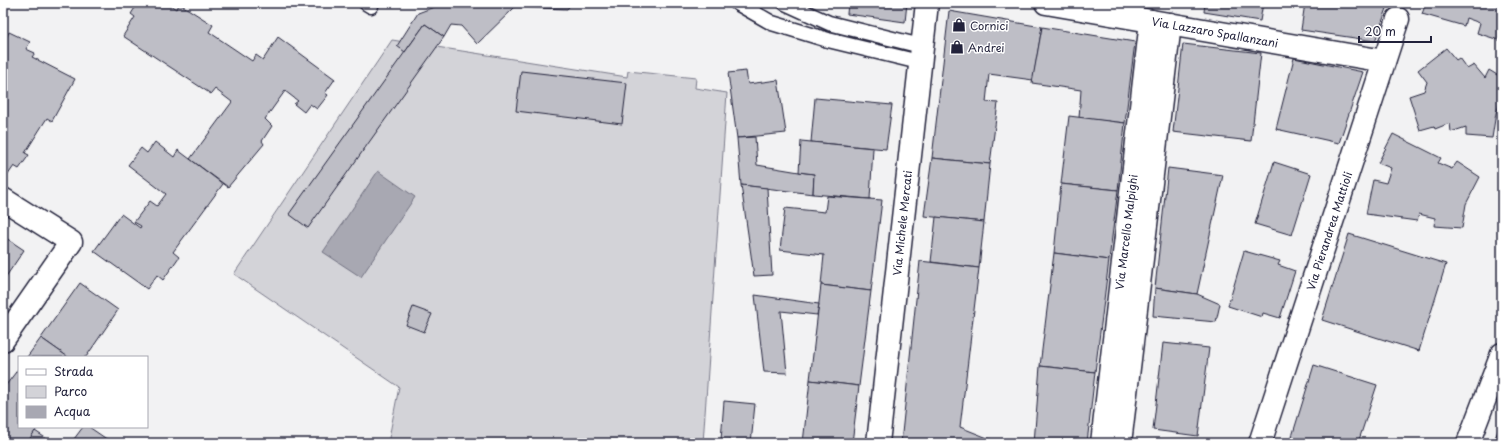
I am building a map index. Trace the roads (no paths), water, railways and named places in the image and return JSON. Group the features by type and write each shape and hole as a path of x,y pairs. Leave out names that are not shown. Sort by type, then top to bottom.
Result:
{"street":[{"name":"Via Michele Mercati","path":"878,443 920,54 927,3"},
{"name":"Via Lazzaro Spallanzani","path":"1046,3 1384,61"},
{"name":"Via Pierandrea Mattioli","path":"1260,443 1398,20"},
{"name":"Via Marcello Malpighi","path":"1102,443 1160,23"},
{"name":"Via Marcello Malpighi","path":"1120,443 1160,23"},
{"path":"3,199 71,242 3,340"},
{"path":"1468,443 1502,354"}],"lane":[{"path":"737,3 772,23 828,40 920,54"},
{"path":"785,3 829,23 920,54"}],"water":[{"path":"378,171 415,197 361,277 323,252"}],"place":[{"name":"Cornici","path":"959,25"},
{"name":"Andrei","path":"957,47"}]}
